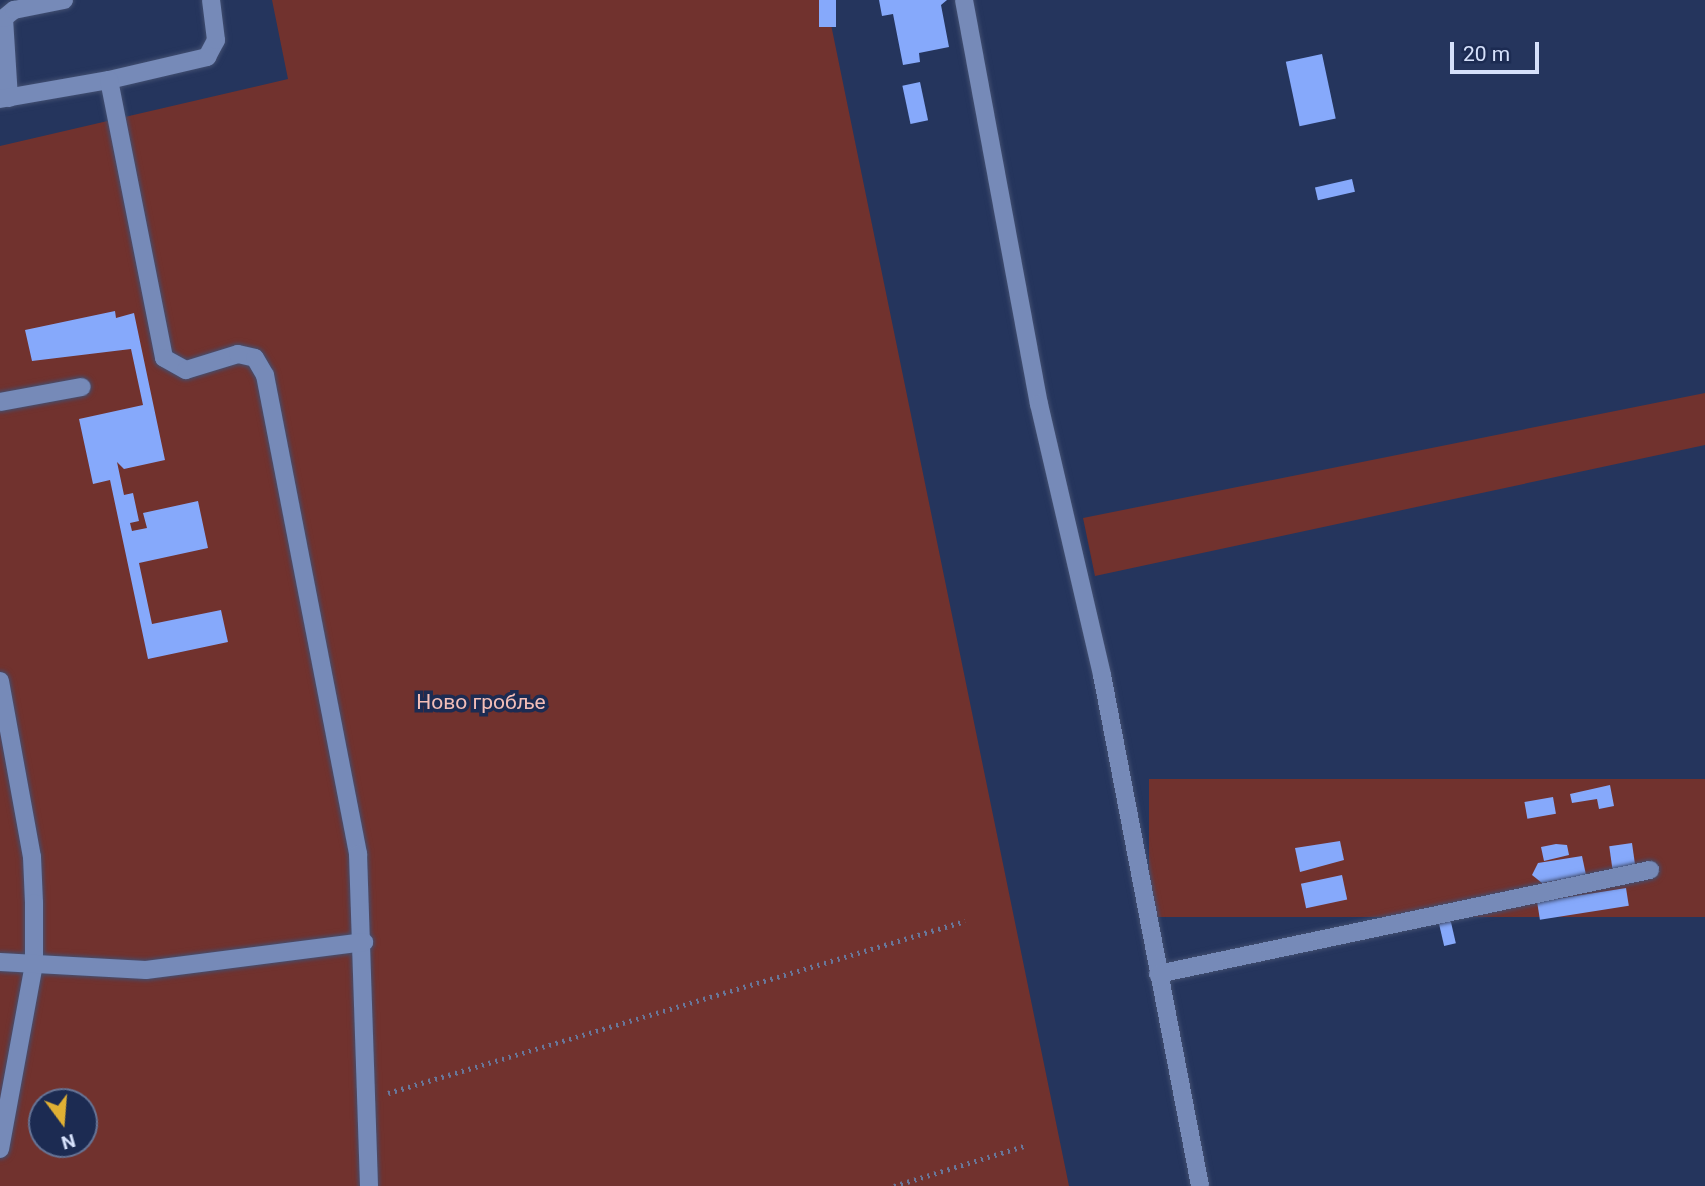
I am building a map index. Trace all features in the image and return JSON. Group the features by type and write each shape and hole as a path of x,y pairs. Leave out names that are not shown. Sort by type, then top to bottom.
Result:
{"lane":[{"path":"64,0 14,10 4,18 5,99 109,80 206,57 216,40 211,0"},
{"path":"964,0 1200,1186"},
{"path":"109,80 164,358 186,370 238,354 255,358 265,375 358,853 370,1098 369,1186"},
{"path":"0,402 82,387"},
{"path":"0,681 32,857 34,964 0,1149"},
{"path":"1158,974 1650,870"},
{"path":"0,962 146,970 364,943"}],"path":[{"path":"370,1098 965,921"},
{"path":"894,1186 1024,1146"}],"green space":[{"name":"Ново гробље","path":"272,0 826,0 1069,1186 0,1186 0,146 288,79"},
{"path":"1705,393 1705,445 1095,576 1083,518"},
{"path":"1149,779 1705,779 1705,917 1149,917"}],"building":[{"path":"819,0 836,0 836,27 819,27"},
{"path":"879,0 947,0 941,5 949,47 919,53 920,62 903,65 893,14 882,16"},
{"path":"1322,54 1336,119 1300,126 1286,62"},
{"path":"920,82 928,120 911,124 902,86"},
{"path":"1352,179 1355,192 1318,200 1315,188"},
{"path":"115,311 116,318 134,313 165,460 124,469 117,462 124,495 133,493 139,521 130,523 132,531 147,528 143,513 198,501 208,548 139,563 152,624 221,610 228,642 148,659 110,480 93,484 79,419 143,405 131,349 32,361 25,330"},
{"path":"1610,785 1614,806 1599,809 1597,799 1572,803 1570,794"},
{"path":"1553,797 1556,814 1527,819 1524,802"},
{"path":"1340,841 1344,860 1300,872 1295,848"},
{"path":"1632,843 1636,870 1613,873 1609,846"},
{"path":"1567,845 1569,855 1544,861 1541,847"},
{"path":"1582,856 1586,875 1542,883 1532,875 1538,863"},
{"path":"1342,875 1347,899 1306,908 1301,884"},
{"path":"1626,888 1629,906 1540,920 1537,902"},
{"path":"1450,918 1456,943 1444,946 1438,921"}]}
